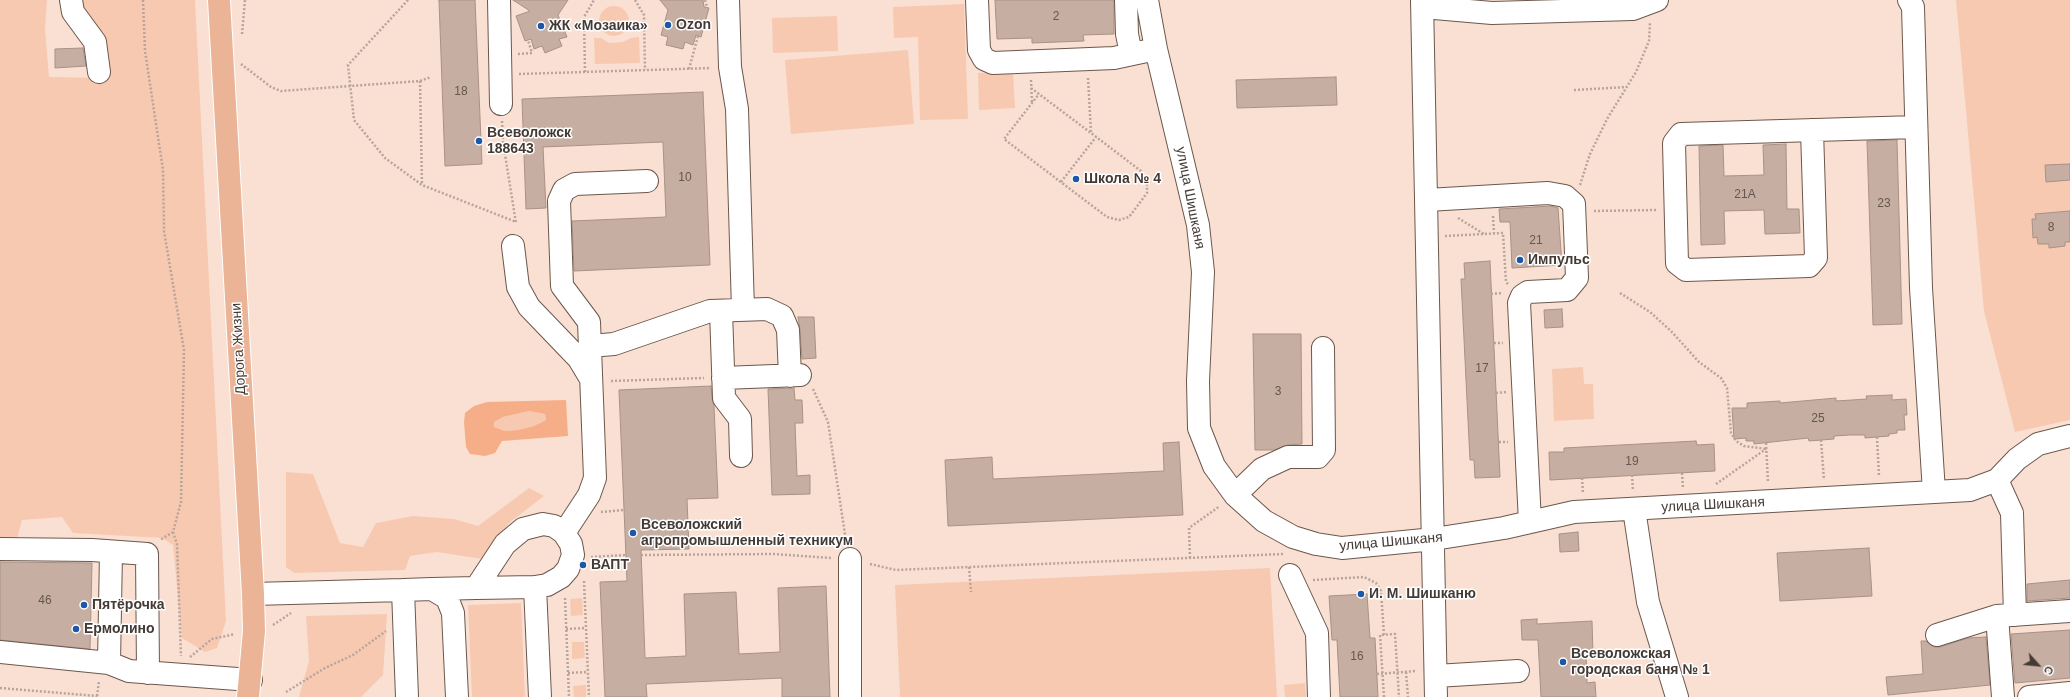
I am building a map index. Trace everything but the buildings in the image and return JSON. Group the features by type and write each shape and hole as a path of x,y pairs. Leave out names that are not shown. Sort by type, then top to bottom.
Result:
{"main road":[{"name":"Дорога Жизни","path":"219,0 253,594 254,631 249,689"}],"street":[{"path":"71,0 73,12 95,42 99,72"},
{"path":"499,0 501,104"},
{"path":"728,0 730,67 737,109 743,310"},
{"path":"977,0 979,50 984,59 993,63 1114,58 1156,49"},
{"path":"1126,0 1127,34 1132,54"},
{"name":"улица Шишканя","path":"1147,0 1156,49 1198,225 1203,272 1198,381 1199,428 1214,466 1235,495 1264,521 1293,537 1316,544 1342,548 1434,539 1530,522 1574,512 1970,490 1997,480"},
{"path":"1909,0 1913,7 1921,288 1934,492"},
{"path":"1436,697 1423,4 1492,13 1633,9 1654,1"},
{"path":"1812,130 1816,258 1809,266 1686,270 1677,263 1674,143 1681,134 1812,130 1916,127"},
{"path":"564,533 589,495 595,478 600,384 590,346 589,322 562,286 559,201 564,190 575,184 647,181"},
{"path":"1427,200 1548,193 1566,196 1574,208 1577,278 1567,290 1528,292 1522,296 1519,303 1530,522"},
{"path":"515,236 518,287 529,307 579,359 600,384"},
{"path":"590,346 614,344 710,311 767,309 782,316 788,330 795,375 723,378"},
{"path":"721,311 724,398 740,419 741,456"},
{"path":"1235,495 1262,469 1288,457 1318,457 1324,450 1323,348"},
{"path":"2003,697 2012,513 1997,480 2017,459 2038,444 2070,436"},
{"path":"1634,509 1648,602 1677,697"},
{"path":"253,594 535,587 547,586 561,578 568,569 573,556 571,544 564,533 554,526 543,524 532,526 515,534 505,544 476,588"},
{"path":"0,549 147,554 113,679"},
{"path":"111,552 113,679"},
{"path":"850,560 850,697"},
{"path":"1290,570 1317,633 1319,697"},
{"path":"535,587 540,697"},
{"path":"432,589 447,598 453,613 457,697"},
{"path":"403,590 408,697"},
{"path":"1937,635 2006,615 2070,611"},
{"path":"0,652 113,679"},
{"path":"0,666 113,679 178,670 249,689"},
{"path":"1436,673 1518,672"},
{"path":"2029,697 2070,693"}],"path":[{"path":"143,0 145,50 163,170 164,231 184,350 181,502 172,532 149,548 147,554"},
{"path":"408,0 348,66 354,120 385,158 422,185 516,222"},
{"path":"585,72 584,17 594,0"},
{"path":"635,0 644,15 645,70"},
{"path":"705,0 707,7"},
{"path":"1654,1 1649,41 1636,72 1607,119 1590,154 1574,208 1675,210"},
{"path":"689,68 698,36"},
{"path":"1088,59 1091,133"},
{"path":"236,62 243,64 271,87 281,90 420,81 431,77"},
{"path":"501,74 730,67"},
{"path":"420,81 422,185"},
{"path":"1574,90 1627,87"},
{"path":"1031,88 1039,94 1091,133 1141,171 1147,182 1147,193 1129,217 1119,220 1106,217 1004,139 1039,94"},
{"path":"1061,182 1096,137"},
{"path":"503,142 516,222 515,236"},
{"path":"1428,237 1503,233 1506,275"},
{"path":"1620,293 1650,312 1671,331 1699,362 1721,378 1727,388 1731,433 1736,442 1744,446 1766,449"},
{"path":"795,375 807,379 817,395 828,422 850,560"},
{"path":"600,384 609,381 723,378"},
{"path":"1877,437 1879,478"},
{"path":"1822,440 1824,482"},
{"path":"1766,443 1768,486"},
{"path":"1728,476 1766,449"},
{"path":"1190,558 1189,528 1235,495"},
{"path":"172,532 177,544 178,670"},
{"path":"641,555 774,554 850,560 896,570 1190,558 1364,577 1376,583 1382,591 1384,634"},
{"path":"573,556 586,557 626,555"},
{"path":"970,567 971,592"},
{"path":"583,576 589,697"},
{"path":"564,590 569,697"},
{"path":"578,590 584,590"},
{"path":"268,628 292,612"},
{"path":"286,692 325,668 353,655 404,618"},
{"path":"566,629 586,628"},
{"path":"178,670 194,653 212,639 238,633"},
{"path":"1384,697 1380,635 1395,634 1399,697"},
{"path":"568,673 588,672"},
{"path":"1377,674 1397,672 1436,673"},
{"path":"1406,672 1408,697"},
{"path":"0,688 113,679"}],"shaded area":[{"path":"0,0 47,0 45,29 49,77 106,78 76,0 195,0 226,621 217,648 205,652 182,638 173,545 162,538 73,533 62,517 22,520 17,539 0,538"},
{"path":"1956,0 2070,0 2070,420 2015,432 1984,311"},
{"path":"964,4 968,119 920,120 918,37 894,38 893,7"},
{"path":"614,6 625,10 629,21 625,32 614,36 603,32 599,21 603,10"},
{"path":"837,16 838,51 773,53 772,18"},
{"path":"639,37 640,63 595,64 594,38 601,38 609,43 623,42 631,38"},
{"path":"908,50 914,124 791,134 785,60"},
{"path":"1013,72 1015,108 979,110 978,73"},
{"path":"1583,367 1584,384 1593,384 1594,419 1554,421 1552,369"},
{"path":"566,400 568,436 502,441 495,453 485,456 470,454 466,447 464,422 465,413 474,406 487,402","holes":["529,411 545,414 546,420 534,426 518,430 505,431 494,427 494,422 503,417"]},
{"path":"529,411 545,414 546,420 534,426 518,430 505,431 493,427 494,422 503,417"},
{"path":"286,472 313,474 340,543 363,547 376,523 413,516 454,519 478,526 529,488 544,496 510,522 482,559 437,552 410,556 405,570 294,573 286,567"},
{"path":"1270,568 1277,697 900,697 895,585"},
{"path":"582,598 583,615 571,616 570,599"},
{"path":"521,603 525,697 472,697 468,605"},
{"path":"387,614 383,675 361,697 299,697 309,661 306,616"},
{"path":"572,642 584,642 585,658 572,659"},
{"path":"1305,683 1306,697 1285,697 1284,685"},
{"path":"586,685 586,697 574,697 573,686"}],"place":[{"name":"Ozon","path":"668,25"},
{"name":"ЖК «Мозаика»","path":"541,26"},
{"name":"Всеволожск 188643","path":"479,141"},
{"name":"Школа № 4","path":"1076,179"},
{"name":"Импульс","path":"1520,260"},
{"name":"Всеволожский агропромышленный техникум","path":"633,533"},
{"name":"ВАПТ","path":"583,565"},
{"name":"И. М. Шишканю","path":"1361,594"},
{"name":"Пятёрочка","path":"84,605"},
{"name":"Ермолино","path":"76,629"},
{"name":"Всеволожская городская баня № 1","path":"1563,662"}]}
